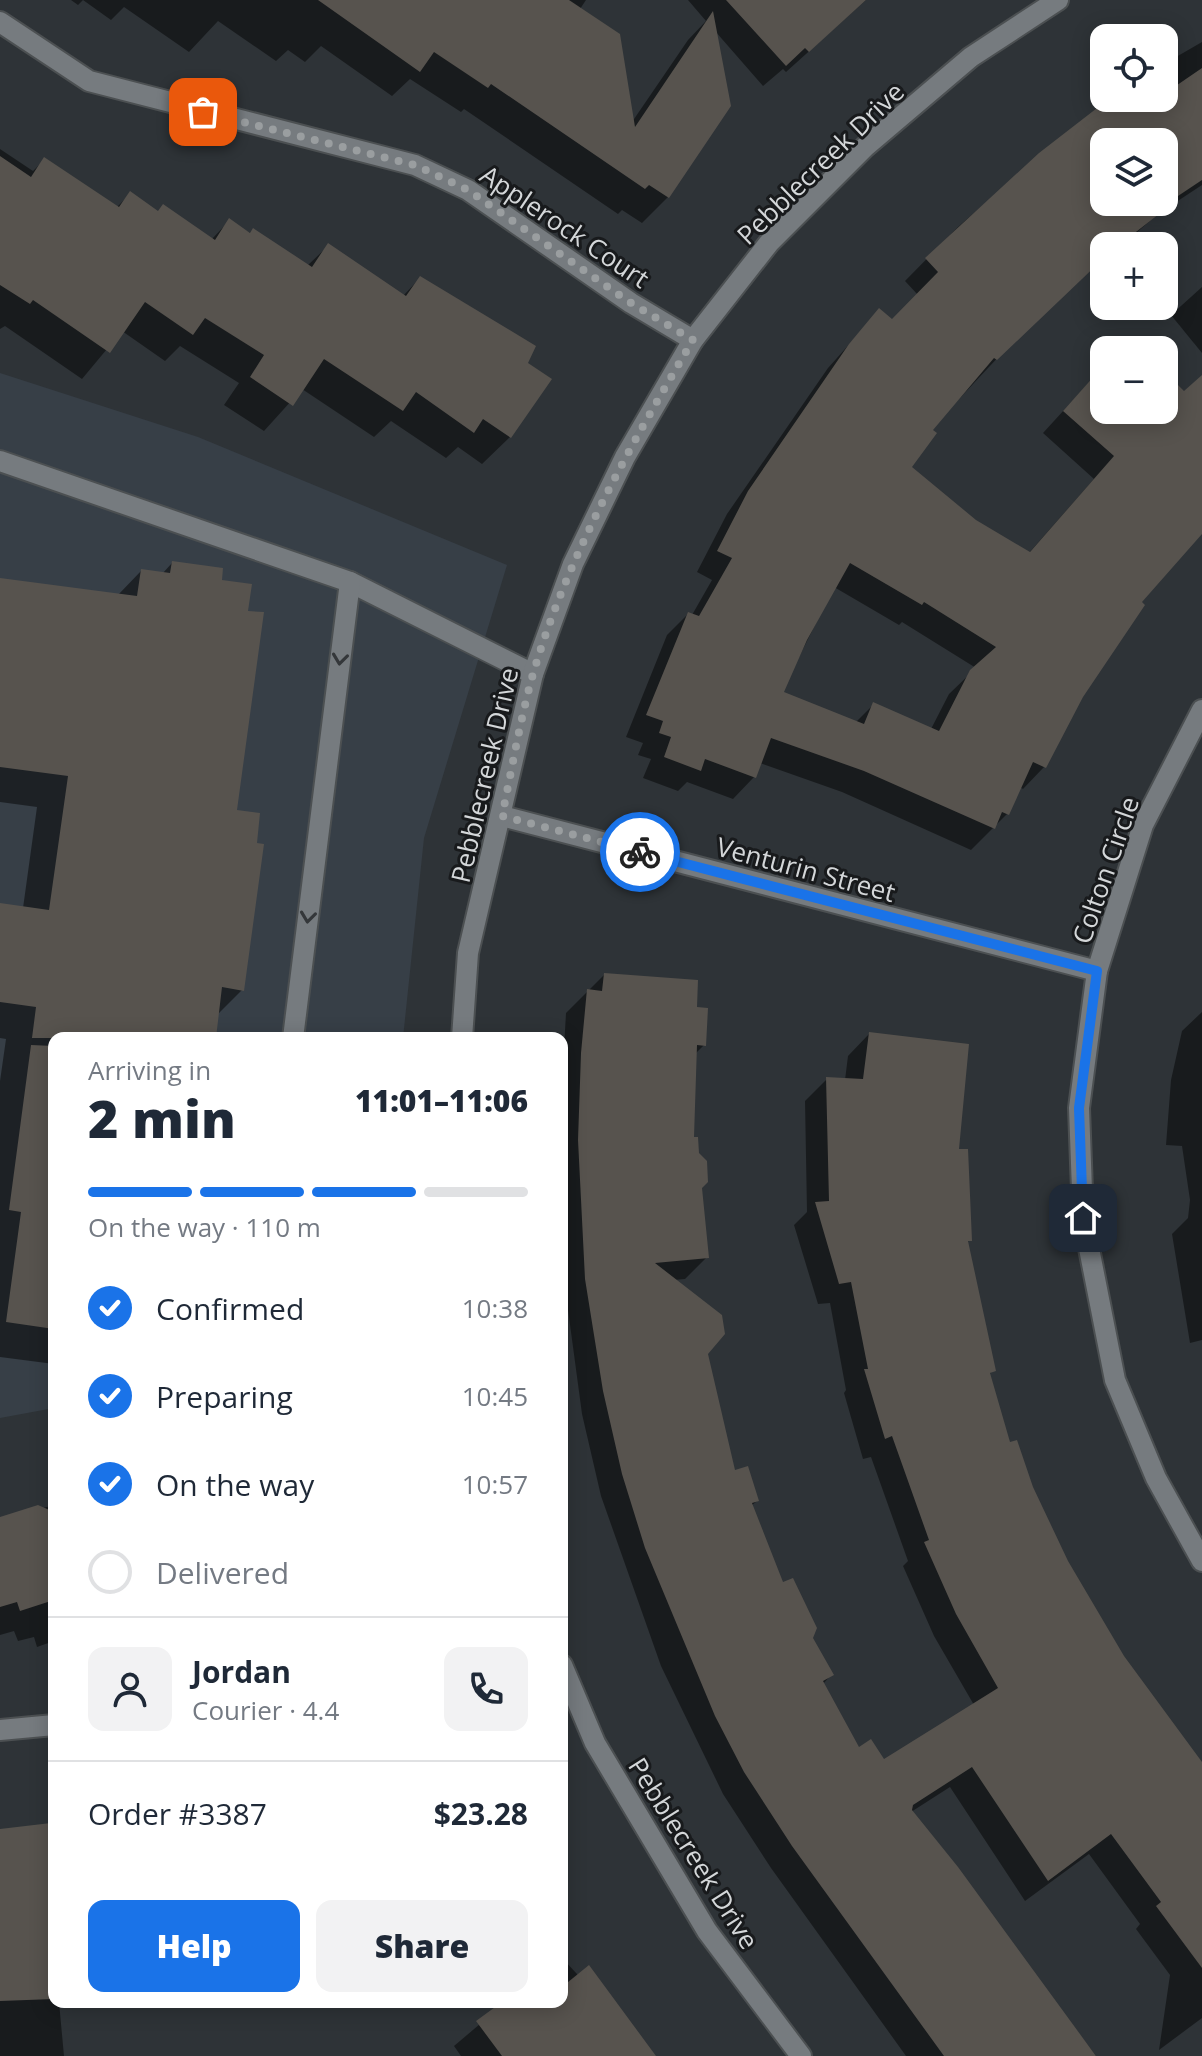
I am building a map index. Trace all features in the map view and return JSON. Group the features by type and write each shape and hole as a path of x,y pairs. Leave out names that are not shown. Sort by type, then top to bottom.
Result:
{"street":[{"name":"Pebblecreek Drive","path":"462,1032 468,953 533,674 586,538 625,457 693,340 769,243 865,147 971,57 1058,0"},
{"name":"Applerock Court","path":"0,22 89,81 415,165 468,190 631,303 693,340"},
{"path":"0,461 350,582 533,674"},
{"path":"294,1032 350,582"},
{"name":"Colton Circle","path":"1202,710 1143,825 1097,971 1079,1108 1083,1218 1115,1380 1156,1478 1202,1561"},
{"name":"Venturin Street","path":"502,816 1097,971"},
{"name":"Pebblecreek Drive","path":"568,1679 595,1743 707,1931 801,2056"},
{"path":"0,1730 48,1726"}],"shaded area":[{"path":"0,373 198,437 507,565 424,838 404,1032 48,1032 48,1409 0,1418"}],"building":[{"path":"318,0 569,0 620,34 635,127 713,11 731,106 669,198 649,185 645,189 491,84 488,88 434,52 420,72"},
{"path":"726,0 866,0 809,52 805,48 786,66"},
{"path":"1202,68 1202,180 1178,196 1178,128 1090,128 1090,216 1156,216 1136,232 1090,232 1090,271 997,360 994,358 933,430 937,433 912,467 976,520 1030,552 1114,456 1063,411 1090,381 1090,424 1178,424 1178,385 1184,391 1202,375 1202,534 1142,602 1145,605 1083,697 1046,768 1033,762 1009,815 1002,812 995,829 864,771 771,738 756,778 705,759 701,771 664,757 671,737 659,733 663,721 646,715 688,612 699,616 732,558 717,551 748,491 849,344 879,308 892,319 938,272 925,258 1039,153 1092,112 1178,112 1178,84","holes":["850,563 922,605 924,602 996,647 970,670 939,731 873,702 864,724 784,692 807,640"]},
{"path":"0,156 31,177 44,157 119,207 130,191 158,211 163,204 215,240 229,218 250,233 253,228 312,267 328,243 406,296 420,276 536,346 528,363 552,379 511,438 483,419 474,433 416,392 403,411 324,359 293,406 250,377 264,355 205,318 193,335 145,302 110,353 33,300 30,304 0,285"},
{"path":"172,561 223,568 222,580 252,584 248,611 264,612 237,810 260,813 257,843 264,844 244,991 222,987 217,1032 48,1032 48,1038 32,1038 36,1007 0,1002 0,903 49,910 68,776 0,767 0,578 137,596 141,569 170,573"},
{"path":"604,973 698,980 697,1007 708,1008 706,1046 697,1045 694,1137 698,1137 699,1153 707,1161 708,1182 702,1188 709,1258 655,1263 722,1315 725,1334 708,1354 735,1470 748,1466 759,1501 752,1503 783,1582 793,1578 817,1628 813,1638 834,1675 823,1681 859,1747 871,1739 884,1759 998,1688 956,1614 924,1542 929,1540 892,1436 885,1439 864,1369 868,1369 851,1282 839,1284 815,1202 829,1201 826,1077 863,1079 869,1032 969,1044 959,1149 968,1149 972,1241 968,1241 996,1371 990,1373 1010,1442 1017,1440 1033,1487 1068,1561 1124,1656 1202,1762 1202,1968 1156,1906 1161,1902 1111,1834 1048,1881 972,1767 913,1805 912,1810 958,1867 1096,2056 944,2056 792,1846 744,1772 715,1716 645,1548 622,1474 603,1391 585,1279 578,1140 581,1053 587,989 602,991"},
{"path":"31,1045 48,1046 48,1328 6,1322 21,1212 9,1210"},
{"path":"38,1505 48,1509 48,1602 20,1611 17,1602 0,1607 0,1517"},
{"path":"48,1823 48,1999 0,2001 0,1829"},
{"path":"589,1965 656,2056 502,2056 476,2021 494,2008 568,2008 568,1982"}],"way so far":[{"path":"203,112 415,165 468,190 631,303 693,340 625,457 573,564 533,674 502,816 640,852"}],"route":[{"path":"640,852 1097,971 1079,1108 1083,1218"}]}
